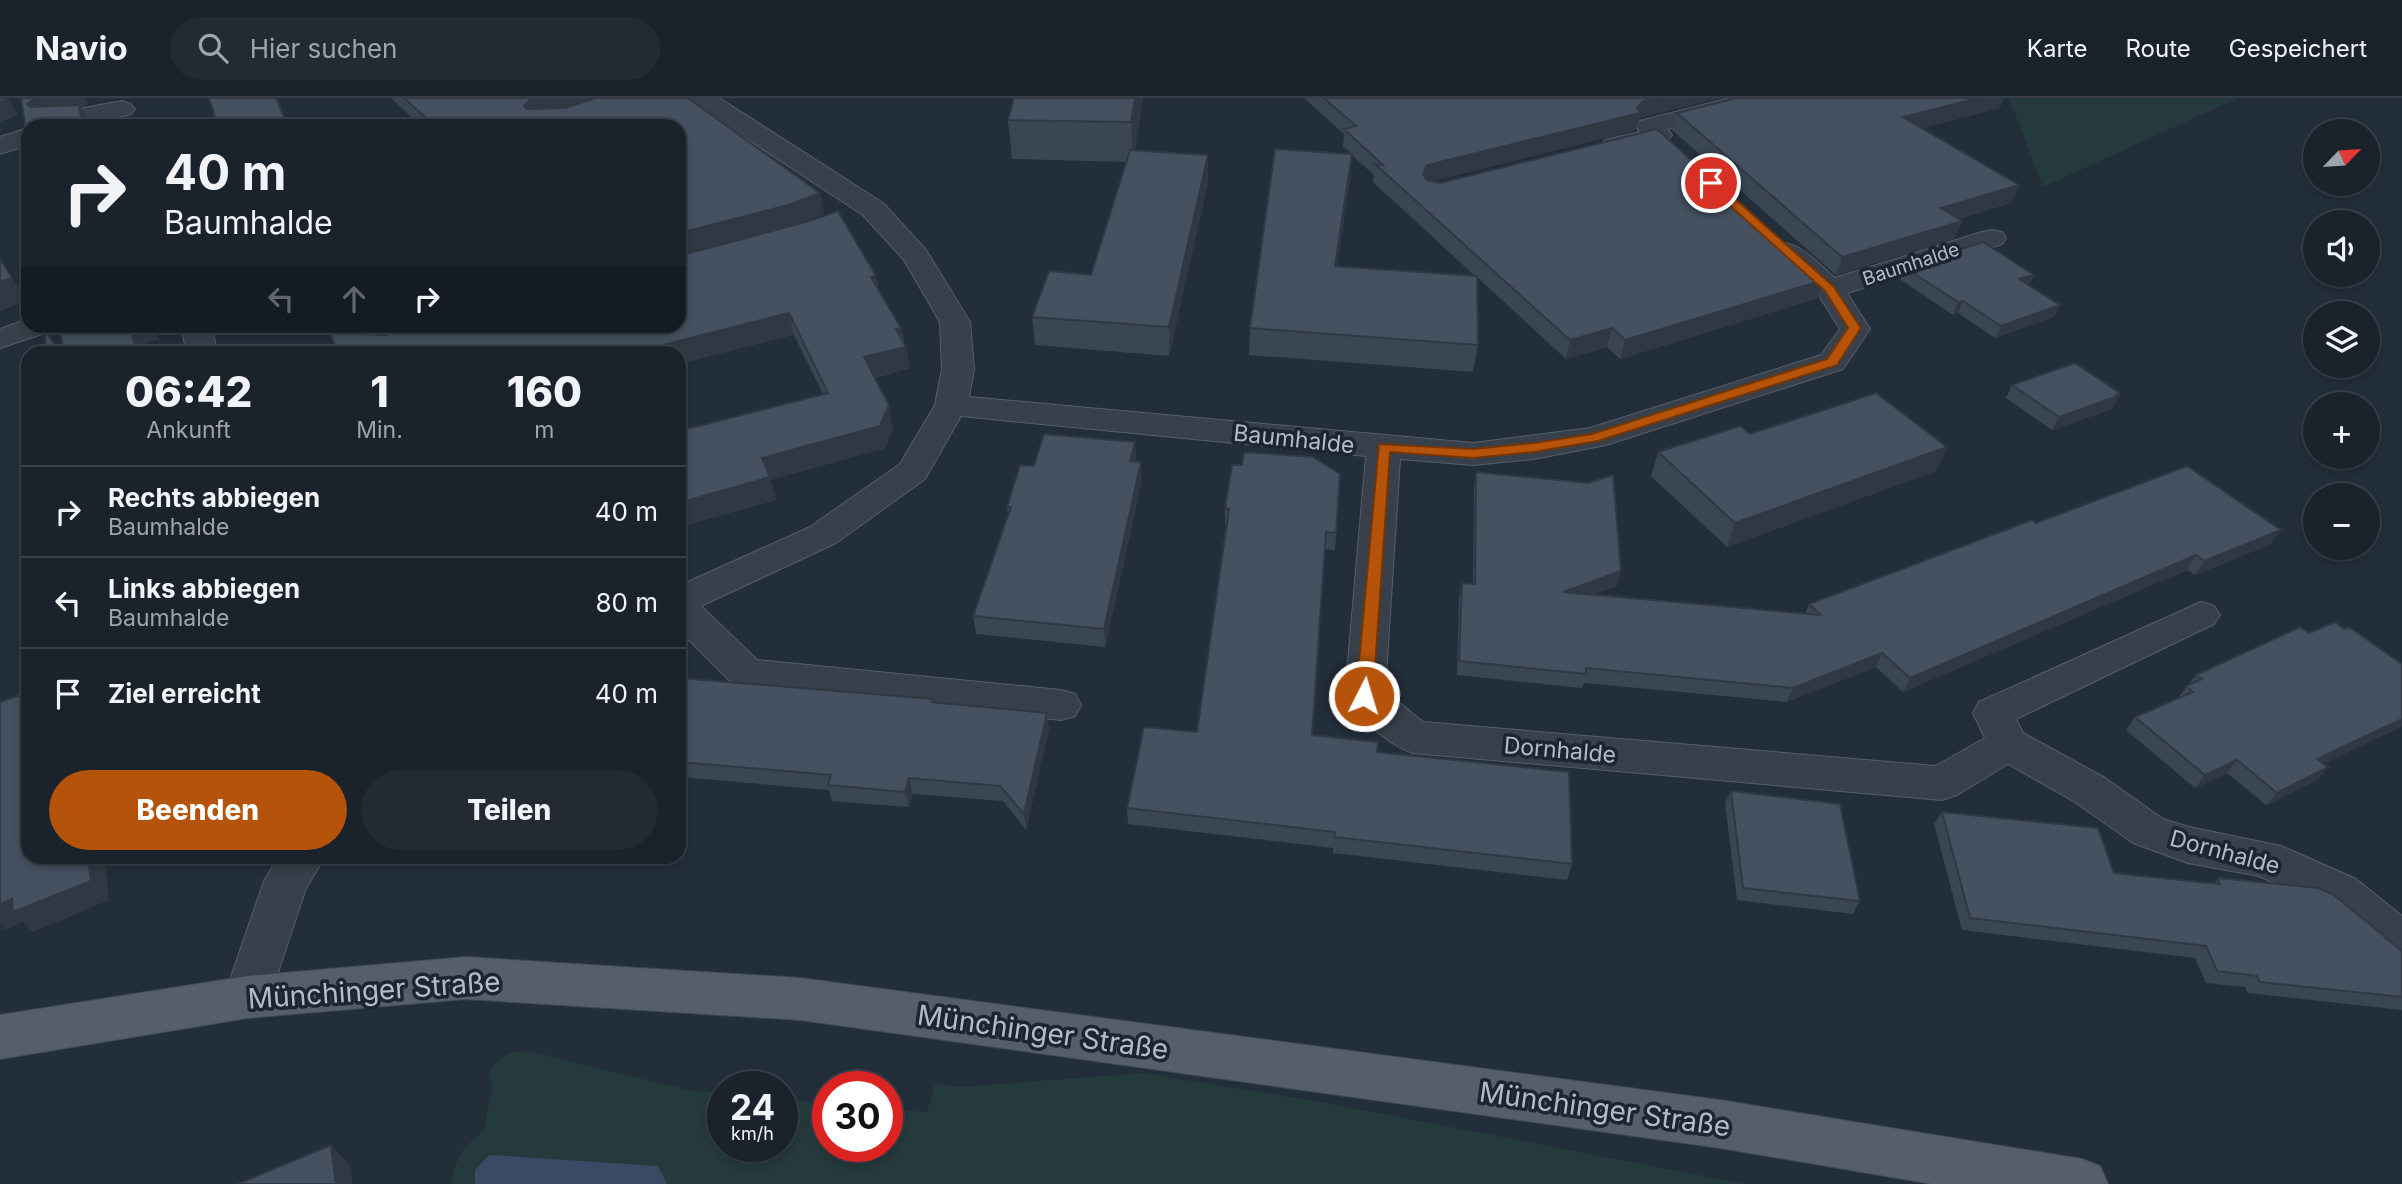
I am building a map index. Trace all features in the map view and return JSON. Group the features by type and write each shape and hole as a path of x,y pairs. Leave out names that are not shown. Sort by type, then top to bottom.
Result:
{"main road":[{"name":"Münchinger Straße","path":"0,1037 248,997 466,978 800,999 1720,1124 2082,1184"}],"street":[{"path":"686,598 823,535 913,471 951,405 958,369 955,323 916,256 873,209 702,98"},
{"path":"1593,151 1668,143 1649,126 1760,98"},
{"path":"77,119 123,111"},
{"path":"0,145 21,138"},
{"path":"838,221 873,209"},
{"name":"Baumhalde","path":"951,405 1473,454 1594,438 1832,362 1855,328 1830,289 1763,231"},
{"name":"Baumhalde","path":"1830,289 1992,238"},
{"path":"0,338 21,331"},
{"name":"Dornhalde","path":"1384,447 1364,696 1413,737 1942,783 2008,744 2090,790 2148,831 2188,845 2265,859 2340,892 2402,943"},
{"path":"686,614 746,673 1061,705"},
{"path":"2008,744 1993,713 2201,615"},
{"path":"248,997 286,881 298,864"}],"green space":[{"path":"2009,98 2238,98 2043,187"},
{"path":"527,1051 688,1090 707,1092 707,1162 798,1162 798,1100 812,1102 812,1162 903,1162 903,1110 927,1112 935,1084 961,1087 1143,1073 1337,1105 1745,1184 452,1184 458,1160 484,1130 492,1088 489,1073 504,1056"}],"water":[{"path":"489,1155 658,1166 667,1184 475,1184 475,1170"}],"building":[{"path":"21,98 36,98 27,104 30,107 79,105 81,119 24,119"},
{"path":"209,98 276,98 285,119 216,119"},
{"path":"404,98 532,98 524,106 527,109 565,108 595,98 688,98 820,193 788,205 686,231 686,119 427,119"},
{"path":"1014,98 1135,98 1131,122 1008,120"},
{"path":"1324,98 1656,98 1643,101 1637,108 1640,113 1427,165 1423,174 1427,180 1440,183 1657,129 1824,280 1625,340 1612,328 1570,340 1375,164 1383,165 1344,129 1356,126"},
{"path":"1736,98 1978,98 1903,117 2019,185 1941,208 1962,221 1842,257 1677,113"},
{"path":"1275,149 1352,154 1335,266 1477,276 1478,345 1250,328"},
{"path":"1130,150 1208,155 1169,327 1032,317 1049,271 1091,275"},
{"path":"838,211 876,276 871,277 901,328 896,329 906,347 864,357 889,405 880,426 762,458 770,477 686,501 686,429 828,393 789,313 659,346 336,346 330,333 686,333 686,254"},
{"path":"1983,242 2034,275 2019,279 2060,305 2001,326 1904,267"},
{"path":"0,259 12,278 0,282"},
{"path":"44,333 47,333 56,346 47,346"},
{"path":"61,333 132,333 135,346 63,346"},
{"path":"2075,363 2120,393 2116,395 2118,396 2059,417 2012,385"},
{"path":"1876,393 1947,447 1735,523 1658,452 1740,426 1750,434"},
{"path":"1044,434 1135,442 1130,461 1141,462 1104,629 973,616 1011,507 1007,507 1020,465 1034,466"},
{"path":"1244,452 1313,457 1340,474 1336,533 1326,532 1312,735 1378,742 1377,752 1569,772 1572,864 1334,837 1335,832 1127,808 1144,727 1197,732 1229,509 1225,508 1232,465 1242,465"},
{"path":"2187,466 2281,530 2204,561 2196,555 1910,678 1882,653 1793,688 1586,668 1586,674 1459,661 1462,583 1475,584 1476,472 1588,483 1613,475 1621,571 1563,592 1821,615 1809,604 2032,520 2036,523"},
{"path":"2335,622 2344,629 2349,627 2402,664 2402,719 2317,759 2328,767 2277,793 2237,760 2205,775 2135,717 2193,692 2186,686 2202,679 2196,675 2300,627 2309,633"},
{"path":"686,679 933,699 932,702 1047,713 1024,814 1000,786 909,778 905,792 828,785 831,775 686,763"},
{"path":"21,694 21,864 89,864 91,881 13,912 12,899 0,904 0,702"},
{"path":"1731,791 1840,804 1860,901 1743,888"},
{"path":"1942,812 2098,828 2114,873 2220,884 2218,878 2319,888 2334,895 2402,951 2402,997 2260,982 2257,976 2217,971 2206,946 1970,918"},
{"path":"331,1145 336,1184 238,1184"}],"route":[{"path":"1364,696 1384,447 1473,454 1594,438 1832,362 1855,328 1830,289 1711,183"}]}
